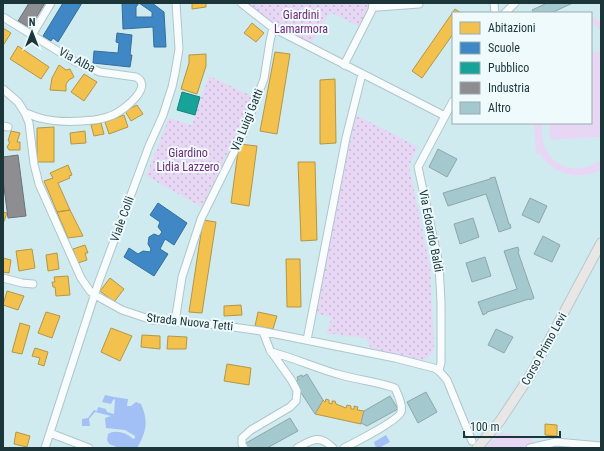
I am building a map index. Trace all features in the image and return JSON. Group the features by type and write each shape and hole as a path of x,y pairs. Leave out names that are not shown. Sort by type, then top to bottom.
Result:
{"main road":[{"name":"Corso Primo Levi","path":"475,444 500,421 523,386 601,243"}],"street":[{"path":"32,35 51,3"},
{"name":"Viale Colli","path":"45,448 95,295 172,87 179,49 176,3"},
{"path":"241,3 273,28 445,116"},
{"path":"344,65 373,4 392,6 419,3"},
{"path":"506,12 515,3"},
{"name":"Via Alba","path":"3,17 74,61 100,72 139,78 142,85 142,90 122,110 97,119 61,122 38,118 25,113"},
{"name":"Via Luigi Gatti","path":"175,322 182,277 201,219 243,134 264,79 273,28"},
{"path":"307,340 346,138 362,74"},
{"name":"Strada Nuova Tetti","path":"3,89 18,102 25,113 29,123 34,164 39,184 81,278 90,291 95,295 122,310 152,320 218,325 264,332 401,360 428,366 440,371"},
{"name":"Via Edoardo Baldi","path":"440,371 440,264 418,167 452,103"},
{"path":"3,278 33,284"},
{"path":"244,448 242,438 290,407 296,401 297,391 292,381 271,352 264,332"},
{"path":"271,352 341,375 385,384 395,388 402,410 401,415 344,448"},
{"path":"440,371 450,386 475,444"},
{"path":"50,433 89,448"},
{"path":"297,448 312,439 320,439 329,444 332,448"},
{"path":"530,448 556,442 601,446"}],"green space":[{"name":"Giardini Lamarmora","path":"241,3 371,3 372,10 358,26 330,12 309,47 273,28"},
{"path":"592,17 601,22 601,31 595,25 592,25"},
{"path":"601,51 601,137 550,140 549,124 592,124 592,52"},
{"name":"Giardino Lidia Lazzero","path":"209,76 254,97 202,207 146,176 169,118 192,125"},
{"path":"356,115 418,147 409,166 430,266 434,347 430,355 422,360 371,348 366,338 326,333 332,317 312,313"},
{"path":"534,124 542,124 545,148 551,158 557,163 571,168 579,168 587,167 601,160 601,170 584,175 568,174 552,167 540,154 536,154"},
{"path":"500,433 530,437 534,443 520,448 485,448"}],"water":[{"path":"105,395 128,399 127,406 131,406 136,402 141,404 146,421 143,437 137,448 119,448 109,444 107,440 108,434 114,432 121,432 133,439 135,438 135,436 125,430 106,428 105,418 111,416 95,412 89,419 90,426 82,426 82,419 88,418 94,410 97,411 98,407 106,409 107,412 114,414 115,399 111,404 102,402"},
{"path":"386,435 390,442 379,448 375,446 374,442"}],"building: Abitazioni":[{"path":"192,3 206,3 206,7 192,9"},
{"path":"452,13 452,35 422,78 412,71"},
{"path":"252,23 264,33 256,42 244,33"},
{"path":"3,28 11,33 4,44 3,44"},
{"path":"18,46 49,67 41,79 10,59"},
{"path":"275,52 290,54 277,134 260,131"},
{"path":"206,54 206,66 197,94 181,89 189,63 189,55"},
{"path":"59,65 66,70 70,69 74,77 66,84 66,91 50,90 52,78"},
{"path":"84,74 97,82 84,101 71,92"},
{"path":"335,79 336,143 320,144 320,80"},
{"path":"137,105 143,114 131,121 125,111"},
{"path":"124,115 128,127 109,134 105,122"},
{"path":"101,123 104,134 94,136 91,125"},
{"path":"54,127 54,162 37,162 37,128"},
{"path":"11,131 20,133 17,142 20,142 20,150 9,150 7,147 10,142 8,141"},
{"path":"85,131 86,143 71,144 70,133"},
{"path":"239,144 257,146 249,206 231,203"},
{"path":"298,162 315,162 317,240 301,241"},
{"path":"68,165 72,175 69,176 70,178 58,183 70,210 57,212 44,181 53,178 50,173"},
{"path":"70,210 83,236 68,238 57,212"},
{"path":"3,212 7,213 3,224"},
{"path":"203,220 216,222 202,313 189,312"},
{"path":"85,245 88,253 85,253 87,260 78,263 73,249"},
{"path":"32,249 35,268 19,271 16,251"},
{"path":"57,253 59,269 48,271 46,255"},
{"path":"3,258 11,260 9,273 3,272"},
{"path":"286,259 300,259 301,307 287,307"},
{"path":"68,276 70,295 56,296 55,287 53,287 52,282 55,282 54,277"},
{"path":"110,278 124,289 114,302 100,291"},
{"path":"7,291 24,296 18,310 3,305"},
{"path":"241,305 242,315 224,316 224,306"},
{"path":"46,312 60,316 52,338 38,333"},
{"path":"258,312 277,316 273,329 255,326"},
{"path":"20,323 30,326 22,354 12,352"},
{"path":"111,328 132,336 120,361 101,352"},
{"path":"142,335 160,336 160,349 141,347"},
{"path":"168,336 187,337 186,349 167,349"},
{"path":"35,348 48,352 44,366 38,364 40,358 32,356"},
{"path":"227,364 251,368 249,385 224,381"},
{"path":"326,399 332,404 332,401 335,401 336,404 346,408 347,405 351,406 351,409 354,409 354,406 358,407 357,410 364,411 361,424 315,414 323,400 325,402"},
{"path":"545,424 557,425 557,436 545,435"},
{"path":"16,432 30,436 27,447 14,444"}],"building: Scuole":[{"path":"63,3 82,3 58,42 53,38 51,41 43,36"},
{"path":"122,3 139,3 152,3 164,12 166,47 154,47 153,27 123,29","holes":["139,3 152,12 152,17 136,17 136,7"]},
{"path":"117,33 132,35 130,55 132,55 130,67 93,63 94,51 118,53 119,43 116,42"},
{"path":"158,203 187,223 174,245 165,239 160,249 168,254 154,276 124,257 129,248 138,254 143,251 150,252 151,249 148,244 149,237 154,234 159,236 162,232 158,227 160,222 150,215"}],"building: Pubblico":[{"path":"182,92 200,97 195,115 177,110"}],"building: Industria":[{"path":"29,3 45,3 30,28 18,21"},
{"path":"18,155 26,216 8,218 3,180 3,157"}],"building: Altro":[{"path":"547,3 573,3 553,12 533,12 532,10"},
{"path":"438,149 457,159 447,177 429,167"},
{"path":"495,177 511,228 499,232 486,194 448,206 443,193"},
{"path":"530,198 547,206 539,223 522,215"},
{"path":"473,218 479,237 460,244 454,224"},
{"path":"543,236 560,245 552,262 534,254"},
{"path":"518,247 518,252 534,298 487,312 483,315 478,302 517,289 504,251"},
{"path":"485,257 491,276 472,282 466,263"},
{"path":"496,329 513,337 504,353 488,345"},
{"path":"307,374 323,400 315,414 294,382 298,380 297,377 302,375 302,377"},
{"path":"426,392 437,412 418,423 407,402"},
{"path":"390,396 398,409 367,426 361,423 364,411"},
{"path":"290,418 298,431 267,448 247,448 246,443"}]}
